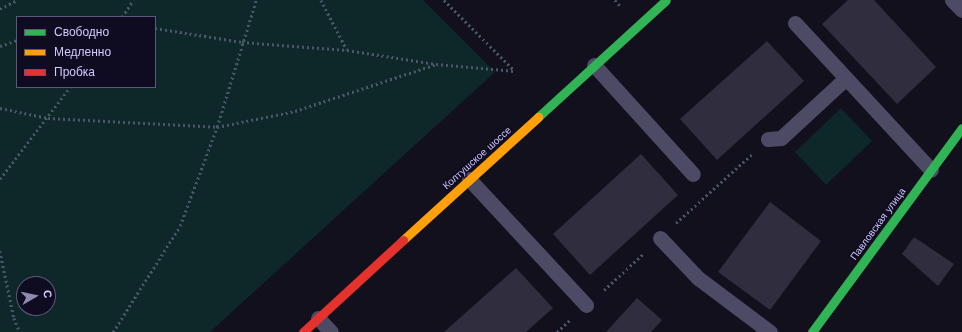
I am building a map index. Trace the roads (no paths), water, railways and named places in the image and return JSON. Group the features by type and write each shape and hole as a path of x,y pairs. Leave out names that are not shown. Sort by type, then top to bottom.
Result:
{"main road":[{"name":"Колтушское шоссе","path":"302,332 666,0"},
{"name":"Павловская улица","path":"812,332 962,128"}],"lane":[{"path":"952,0 962,10"},
{"path":"795,23 932,170"},
{"path":"594,65 693,174"},
{"path":"768,139 781,138 846,78"},
{"path":"469,179 586,305"},
{"path":"660,238 698,278 770,332"},
{"path":"318,318 331,332"}]}
